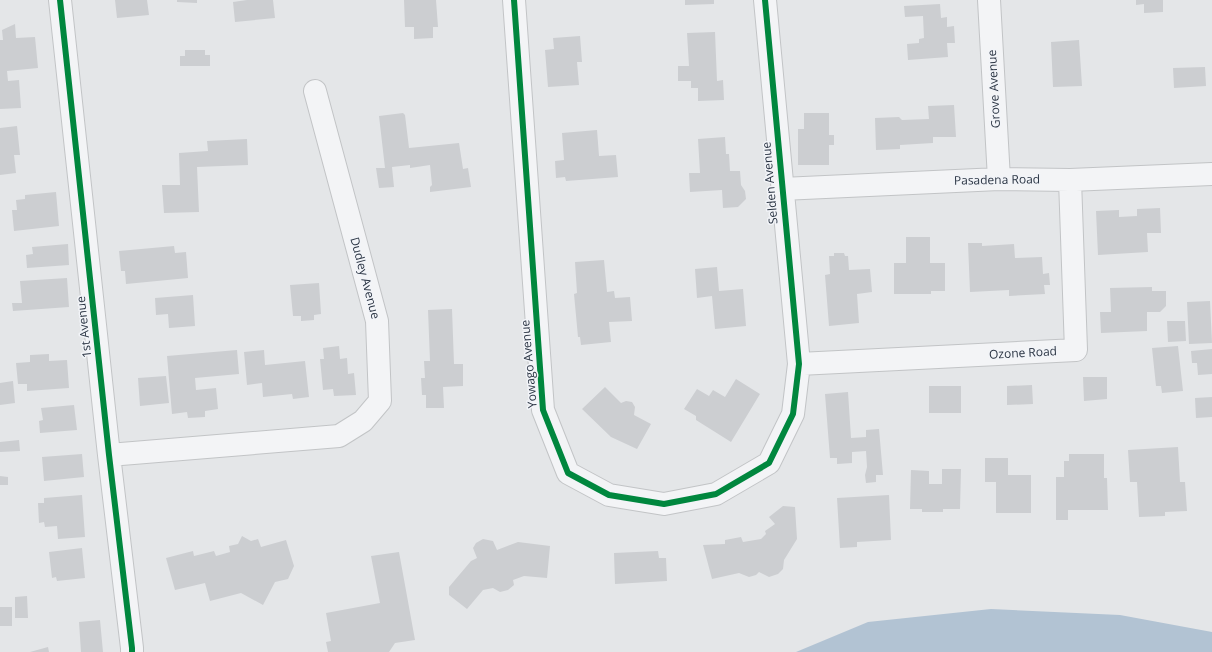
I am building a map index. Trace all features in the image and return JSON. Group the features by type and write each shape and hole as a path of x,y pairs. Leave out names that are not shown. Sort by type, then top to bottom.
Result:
{"street":[{"name":"1st Avenue","path":"60,0 109,455 132,652"},
{"name":"Yowago Avenue","path":"514,0 543,410 568,473 610,495 664,504 716,494 769,463 793,414 799,364"},
{"name":"Selden Avenue","path":"765,0 799,364"},
{"name":"Grove Avenue","path":"989,0 999,179"},
{"name":"Dudley Avenue","path":"109,455 339,436 363,421 380,401 377,321 315,91"},
{"name":"Pasadena Road","path":"782,189 999,179 1070,180 1212,174"},
{"name":"Ozone Road","path":"799,364 1076,350 1070,180"}],"water":[{"path":"991,609 1120,615 1212,632 1212,652 796,652 868,622"}],"building":[{"path":"115,0 147,0 149,15 117,18"},
{"path":"177,0 197,0 197,3 177,2"},
{"path":"247,0 273,0 275,18 235,22 233,2"},
{"path":"404,0 436,0 438,27 433,27 433,38 414,39 414,27 405,27"},
{"path":"685,0 714,0 714,4 685,5"},
{"path":"1136,0 1163,0 1163,12 1144,13 1144,4 1136,5"},
{"path":"940,4 941,18 947,17 947,27 954,26 955,43 947,43 948,57 908,60 907,44 919,43 919,39 924,38 923,16 905,17 904,6"},
{"path":"15,24 16,38 35,37 38,68 7,71 8,81 19,80 21,108 0,109 0,40 3,40 2,30"},
{"path":"715,32 717,81 723,80 724,100 698,101 698,88 691,88 691,81 678,81 678,66 689,66 687,33"},
{"path":"580,36 582,62 577,62 579,85 548,87 545,50 554,49 553,38"},
{"path":"1079,40 1082,86 1053,87 1051,42"},
{"path":"185,50 205,50 205,55 210,55 210,66 180,66 180,56 185,56"},
{"path":"1205,67 1206,86 1174,88 1173,68"},
{"path":"954,105 956,137 933,137 933,143 900,145 900,149 876,150 875,118 899,117 902,120 929,119 928,106"},
{"path":"403,113 405,115 409,148 459,143 463,169 468,168 471,187 430,192 430,187 432,185 430,165 410,168 410,165 392,167 394,187 379,188 376,168 385,168 379,116"},
{"path":"804,113 829,113 829,135 834,135 834,145 829,145 829,165 798,165 798,129 804,129"},
{"path":"17,126 20,155 14,155 16,173 0,175 0,128"},
{"path":"597,130 599,156 616,155 618,177 566,181 565,177 556,178 555,161 564,160 562,133"},
{"path":"725,137 726,154 729,154 730,171 740,171 741,185 745,191 746,199 738,207 723,208 722,190 690,192 689,173 700,173 698,139"},
{"path":"247,139 248,165 197,167 199,212 164,213 162,185 180,185 179,153 208,151 207,141"},
{"path":"56,192 59,226 14,231 12,210 17,210 16,200 25,199 25,195"},
{"path":"1160,208 1161,233 1147,233 1148,252 1098,255 1096,211 1119,210 1119,217 1137,216 1137,209"},
{"path":"906,237 930,237 930,263 945,263 945,291 931,291 931,294 894,294 894,263 906,263"},
{"path":"968,243 982,243 982,246 1014,244 1015,258 1042,257 1043,274 1049,273 1050,285 1044,285 1045,294 1009,296 1009,290 970,292"},
{"path":"68,244 69,265 27,268 26,255 33,254 32,247"},
{"path":"174,246 175,253 186,252 188,278 126,284 125,271 121,271 119,251"},
{"path":"834,253 844,253 845,256 848,256 849,270 870,269 872,292 857,294 859,323 829,326 825,275 830,274 829,256 834,256"},
{"path":"604,260 607,292 614,291 615,298 630,297 632,321 609,322 611,342 581,345 580,337 578,337 574,294 577,293 575,262"},
{"path":"717,267 719,291 743,289 746,326 715,329 712,296 697,298 695,269"},
{"path":"67,278 69,307 13,311 12,303 22,303 20,281"},
{"path":"319,283 321,314 314,315 314,320 301,321 301,316 293,316 290,285"},
{"path":"1152,287 1152,291 1166,291 1166,306 1160,312 1147,312 1147,331 1101,333 1100,312 1111,312 1110,288"},
{"path":"193,295 195,326 169,328 168,314 156,315 155,298"},
{"path":"1210,301 1212,343 1189,344 1187,302"},
{"path":"452,309 454,364 463,364 463,386 443,387 444,408 426,408 426,395 422,395 421,378 425,378 424,361 430,361 428,310"},
{"path":"1167,321 1185,321 1186,341 1168,342"},
{"path":"339,346 340,359 347,358 348,374 354,373 356,395 334,396 333,389 323,390 320,359 324,359 323,348"},
{"path":"1178,346 1183,391 1162,393 1161,386 1156,386 1152,348"},
{"path":"1212,349 1212,374 1198,375 1197,363 1192,363 1191,351"},
{"path":"237,350 239,374 195,378 196,390 216,388 218,409 205,411 205,417 188,418 187,412 172,414 167,356"},
{"path":"264,350 265,365 305,361 309,397 293,399 292,394 263,397 262,383 247,385 244,352"},
{"path":"49,354 49,361 67,360 69,388 27,391 27,384 18,384 16,363 30,362 30,355"},
{"path":"166,376 169,403 140,406 138,378"},
{"path":"1083,377 1107,377 1107,399 1084,401"},
{"path":"736,379 760,394 731,442 696,420 696,416 684,409 697,389 709,396 713,390 725,397"},
{"path":"13,381 15,403 0,405 0,383"},
{"path":"1032,385 1033,404 1007,405 1007,386"},
{"path":"929,386 961,386 961,413 929,413"},
{"path":"605,387 621,403 626,401 632,402 635,407 634,415 651,424 637,449 611,437 582,409"},
{"path":"848,392 851,438 866,437 866,430 879,429 883,475 876,475 876,482 866,483 866,451 852,452 852,463 837,464 837,458 830,458 825,394"},
{"path":"1212,397 1212,417 1196,418 1195,398"},
{"path":"74,405 77,430 40,433 39,421 43,420 41,408"},
{"path":"19,440 20,451 0,452 0,442"},
{"path":"1178,447 1180,482 1185,482 1187,511 1165,512 1165,516 1139,517 1137,482 1130,482 1128,450"},
{"path":"82,454 84,477 44,481 42,457"},
{"path":"1069,454 1104,454 1104,478 1107,478 1108,510 1068,510 1068,520 1056,520 1056,477 1064,477 1064,461 1069,461"},
{"path":"985,458 1008,458 1008,475 1031,475 1031,513 996,513 996,482 985,482"},
{"path":"942,469 961,469 960,509 943,509 943,512 922,512 922,509 910,509 911,470 929,471 929,484 942,484"},
{"path":"0,476 8,477 8,485 0,485"},
{"path":"82,495 85,537 58,539 57,526 45,527 44,522 39,523 38,503 44,503 44,498"},
{"path":"889,495 891,540 857,542 857,547 840,548 837,498"},
{"path":"783,506 795,507 797,539 784,560 783,569 778,574 769,577 759,572 756,575 749,577 739,573 712,579 703,545 725,544 725,540 741,537 743,542 761,539 766,534 765,531 775,524 769,517"},
{"path":"242,536 251,541 258,539 261,547 286,540 294,566 288,579 275,582 263,605 241,593 210,601 205,583 175,590 166,558 193,551 194,556 214,551 216,556 230,552 229,546 238,544"},
{"path":"483,539 493,541 497,550 518,542 550,546 547,578 524,576 513,580 514,585 508,590 500,592 493,588 483,590 467,609 449,595 449,587 471,561 477,558 473,548 476,543"},
{"path":"82,548 85,578 57,581 56,577 52,578 49,552"},
{"path":"658,551 659,558 666,558 667,581 615,584 614,553"},
{"path":"399,552 415,640 395,643 389,652 328,652 326,642 331,641 326,613 380,603 371,556"},
{"path":"27,596 28,618 15,618 15,597"},
{"path":"0,607 12,607 12,626 0,626"},
{"path":"100,620 103,652 81,652 79,622"},
{"path":"48,647 49,652 30,652"}],"cycle path":[{"path":"60,0 109,455 132,652"},
{"path":"514,0 543,410 568,473 609,495 664,504 716,494 769,463 793,414 799,364 765,0"}]}
